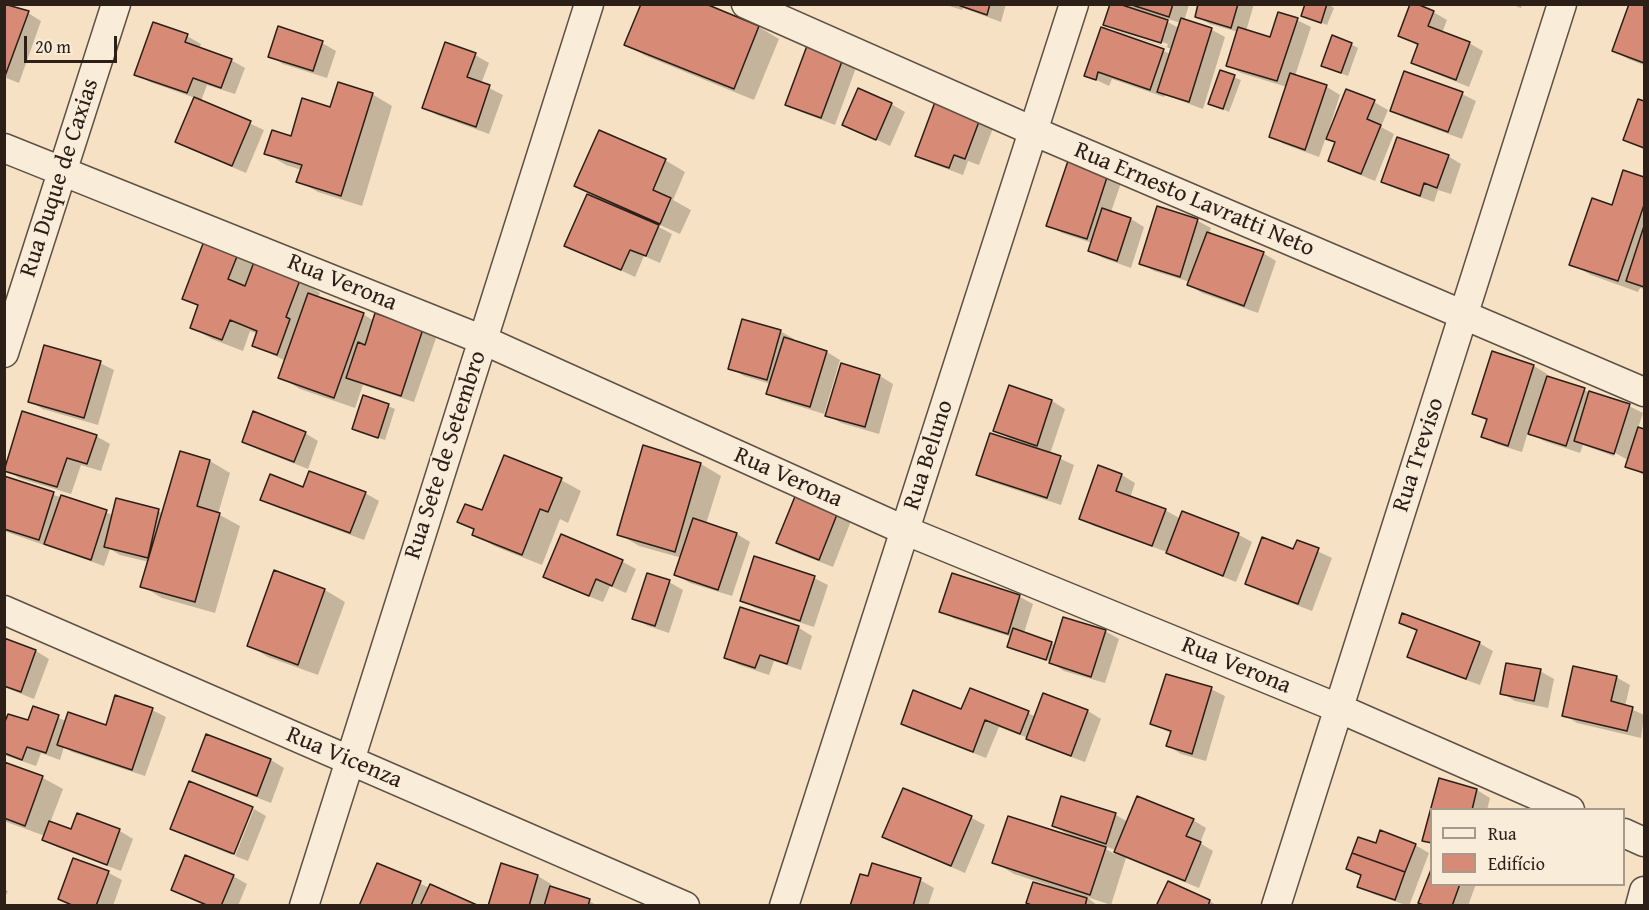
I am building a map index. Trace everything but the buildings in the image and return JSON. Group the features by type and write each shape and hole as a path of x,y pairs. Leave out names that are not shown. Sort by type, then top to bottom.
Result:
{"street":[{"name":"Rua Duque de Caxias","path":"4,352 116,4"},
{"name":"Rua Sete de Setembro","path":"304,906 589,4"},
{"name":"Rua Ernesto Lavratti Neto","path":"746,4 1033,131 1644,392"},
{"name":"Rua Beluno","path":"784,906 1074,4"},
{"name":"Rua Treviso","path":"1276,906 1562,4"},
{"name":"Rua Verona","path":"4,148 483,340 904,530 1338,708 1565,808"},
{"name":"Rua Vicenza","path":"4,610 685,906"},
{"path":"1625,834 1644,842"},
{"path":"1640,906 1644,891"}]}
